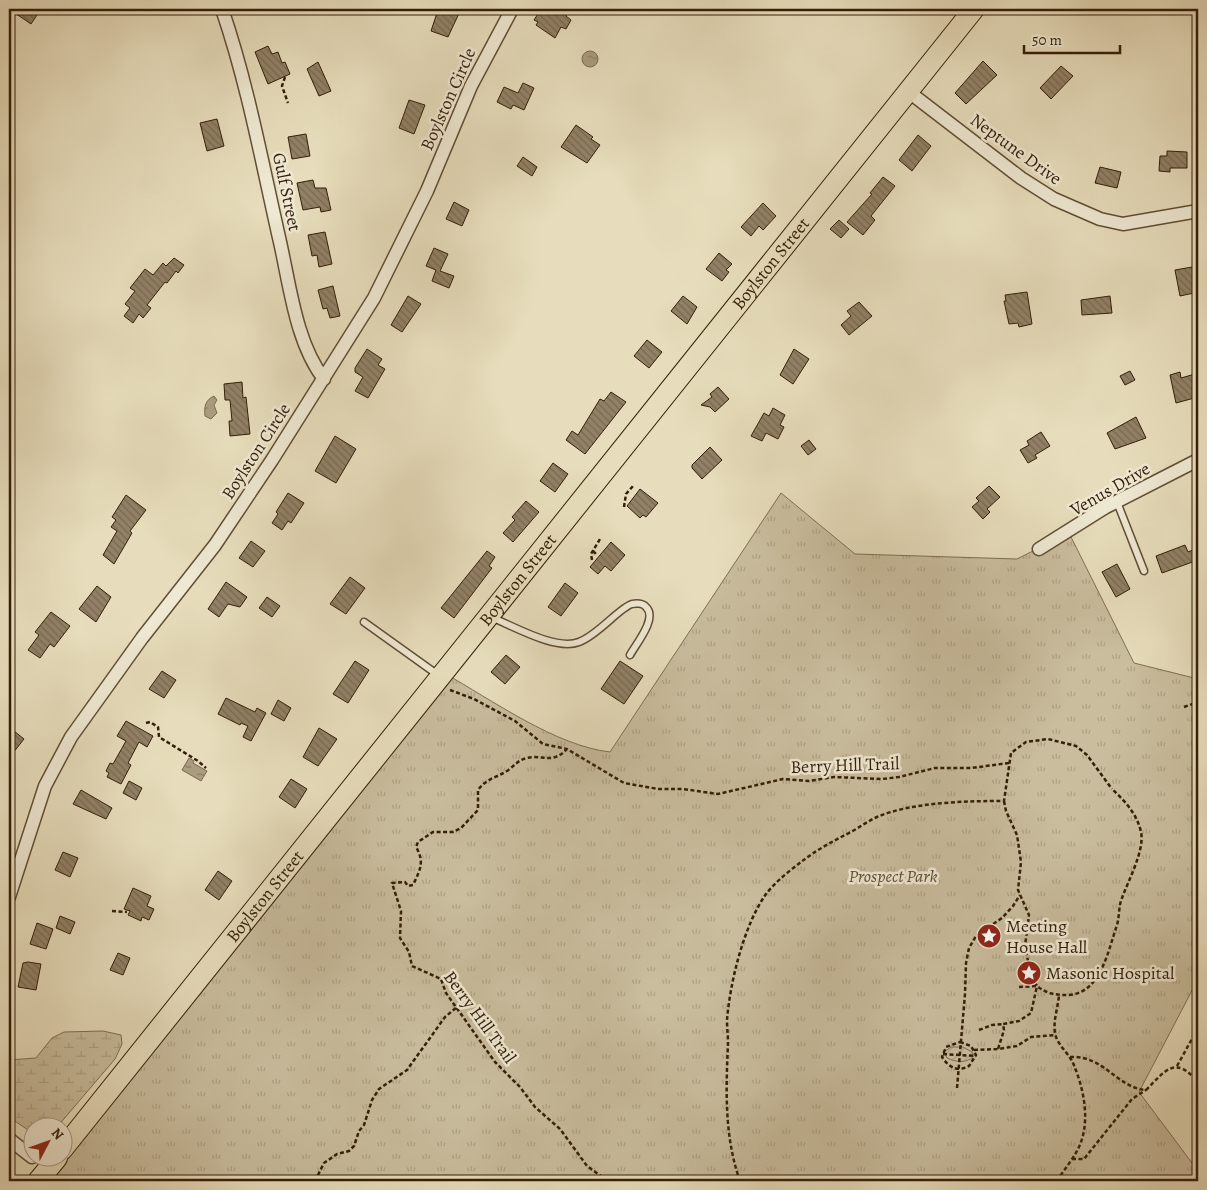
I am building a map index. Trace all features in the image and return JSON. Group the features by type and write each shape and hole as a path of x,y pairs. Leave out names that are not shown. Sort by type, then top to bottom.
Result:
{"main road":[{"name":"Boylston Street","path":"72,1138 974,9"}],"street":[{"name":"Gulf Street","path":"222,9 247,92 290,288 307,350 314,366 324,378"},
{"name":"Boylston Circle","path":"9,897 45,786 72,737 142,638 215,545 374,298 398,253 471,86 512,9"},
{"name":"Neptune Drive","path":"908,92 1020,178 1054,199 1100,218 1123,224 1198,211"},
{"name":"Venus Drive","path":"1039,549 1117,502 1198,460"},
{"path":"9,1139 22,1150"}],"lane":[{"path":"1117,502 1144,572"},
{"path":"490,616 559,644 576,644 590,638 630,604 639,604 645,606 650,612 649,622 630,655"},
{"path":"364,622 438,681"}],"path":[{"path":"284,77 282,86 288,103"},
{"path":"624,507 626,494 633,486"},
{"path":"592,560 590,558 600,538"},
{"path":"593,551 597,555"},
{"path":"438,681 515,721 543,744 567,749"},
{"path":"1184,707 1198,702"},
{"path":"146,723 150,722 158,727 159,737 206,768"},
{"path":"1048,739 1076,746 1087,755 1103,778 1132,810 1141,832 1142,842 1129,883 1121,899 1117,927 1101,969 1093,982 1083,992 1059,995 1045,993 1037,986 1031,976 1026,946 1029,915 1020,895 1021,862 1017,835 1006,811 1004,801 1010,763 1011,753 1026,742 1048,739"},
{"name":"Berry Hill Trail","path":"608,1181 587,1166 560,1129 535,1107 520,1087 495,1062 446,993 441,979 412,966 409,952 400,938 401,911 392,881 398,884 405,882 408,886 412,885 422,866 422,856 416,847 418,842 433,832 453,832 461,828 478,810 478,790 490,777 502,773 516,762 527,758 539,759 560,756 567,749 624,783 658,789 683,789 718,794 783,780 809,781 834,777 882,779 935,768 971,768 1010,763"},
{"path":"740,1181 733,1161 728,1123 725,1074 727,1020 735,976 744,944 766,894 779,880 816,851 878,816 914,807 956,802 1004,801"},
{"path":"957,1088 966,994 966,963 969,948 976,936 996,923 1013,906 1020,895"},
{"path":"112,911 127,912"},
{"path":"1019,988 1037,986"},
{"path":"979,1030 992,1025 1019,1021 1031,1013 1037,986"},
{"path":"1057,1181 1081,1143 1084,1119 1081,1087 1070,1057 1056,1035 1054,1022 1058,1010 1059,995"},
{"path":"315,1181 324,1163 336,1154 349,1151 354,1146 372,1100 379,1089 407,1070 445,1017 457,1007"},
{"path":"998,1049 1004,1030 1003,1024"},
{"path":"1177,1066 1198,1028"},
{"path":"974,1050 1016,1046 1031,1037 1056,1035"},
{"path":"960,1042 966,1043 974,1050 976,1056 969,1066 959,1069 948,1065 942,1057 950,1044 960,1042"},
{"path":"943,1054 976,1056"},
{"path":"1070,1057 1093,1060 1132,1088 1146,1090"},
{"path":"1072,1159 1084,1160 1132,1099 1146,1090 1166,1070 1177,1066 1188,1070 1198,1082"}],"green space":[{"name":"Prospect Park","path":"781,493 855,554 1017,559 1069,533 1134,663 1198,679 1198,979 1139,1092 1198,1171 1198,1181 38,1181 48,1168 72,1168 72,1138 444,673 546,731 589,748 610,752"},
{"path":"103,1031 121,1035 122,1044 115,1059 65,1118 22,1118 22,1126 9,1117 9,1060 36,1058 52,1038 64,1032"},
{"path":"951,1047 963,1047 972,1052 974,1056 964,1061 947,1058 944,1052"}],"water":[{"path":"590,51 596,53 598,59 596,65 590,67 584,65 582,59 584,53"},
{"path":"214,396 217,400 214,405 217,413 211,419 205,416 205,407 207,402"},
{"path":"189,758 194,761 193,763 207,771 201,781 182,770"}],"building":[{"path":"9,9 41,9 31,24"},
{"path":"430,9 461,9 448,37 431,31 437,13"},
{"path":"541,9 561,9 568,13 566,16 571,20 566,29 561,27 555,38 536,25 538,22 534,20"},
{"path":"268,46 272,54 278,52 282,63 285,62 290,74 268,84 255,52"},
{"path":"983,61 997,75 966,104 955,93"},
{"path":"318,62 331,91 319,96 307,69"},
{"path":"1061,66 1073,76 1051,99 1040,88"},
{"path":"523,83 534,88 524,110 513,105 511,109 497,102 504,87 518,93"},
{"path":"409,100 425,105 414,134 399,128"},
{"path":"217,119 224,146 207,151 200,123"},
{"path":"576,125 593,137 591,139 600,145 587,163 561,147"},
{"path":"306,134 310,156 292,159 288,137"},
{"path":"918,135 931,146 912,171 899,160"},
{"path":"1167,151 1187,152 1187,168 1170,168 1170,172 1159,171 1160,156 1167,156"},
{"path":"523,157 537,167 532,176 517,166"},
{"path":"1100,167 1121,172 1117,188 1095,183"},
{"path":"883,177 895,186 871,216 875,220 863,235 847,222 872,194 870,193"},
{"path":"313,180 315,188 326,188 331,210 321,212 320,207 303,210 297,183"},
{"path":"454,202 469,210 462,226 446,219"},
{"path":"763,203 776,216 763,230 759,226 751,236 741,227"},
{"path":"839,220 849,229 841,238 830,229"},
{"path":"325,232 332,264 319,267 317,255 312,256 308,235"},
{"path":"434,248 448,254 440,271 454,276 449,288 432,281 436,270 426,266"},
{"path":"719,253 732,264 726,270 729,272 722,281 706,269"},
{"path":"174,258 184,265 178,273 176,271 167,283 165,282 147,305 151,308 143,318 139,314 133,323 124,316 130,308 125,304 135,291 130,288 145,269 153,275 163,263 166,266"},
{"path":"1198,266 1198,285 1193,286 1194,293 1180,296 1175,270"},
{"path":"333,286 340,316 330,318 327,308 323,309 318,290"},
{"path":"1027,292 1032,324 1019,327 1018,323 1009,324 1004,301 1006,301 1005,295"},
{"path":"408,296 421,304 402,332 391,325"},
{"path":"683,296 697,307 687,324 671,311"},
{"path":"1110,296 1112,313 1082,315 1081,300"},
{"path":"859,302 872,316 849,335 841,325 851,316 847,311"},
{"path":"647,340 662,352 649,368 634,356"},
{"path":"367,349 382,359 378,365 385,369 368,398 355,391 363,377 355,372 355,368"},
{"path":"794,349 809,359 793,384 780,375"},
{"path":"1130,371 1135,380 1125,385 1120,376"},
{"path":"1180,372 1181,378 1195,374 1198,397 1176,403 1170,375"},
{"path":"242,382 243,398 246,397 250,434 230,436 229,421 232,421 230,400 225,400 224,384"},
{"path":"718,387 729,399 715,412 710,407 701,405 712,397 710,394"},
{"path":"611,392 626,402 585,454 566,440 572,431 578,435 600,399 604,401"},
{"path":"773,408 785,415 780,425 784,427 778,439 766,433 762,441 751,436 764,413 769,416"},
{"path":"1136,417 1146,438 1115,449 1107,433"},
{"path":"1041,432 1050,446 1035,455 1037,458 1028,463 1020,450 1029,445 1027,441"},
{"path":"335,436 356,449 336,483 315,471"},
{"path":"809,440 816,449 808,455 801,446"},
{"path":"710,447 722,460 702,479 692,468 692,465"},
{"path":"553,463 568,474 555,492 540,481"},
{"path":"989,486 1000,497 987,509 990,512 983,519 972,507 979,501 976,498"},
{"path":"640,489 658,503 646,517 643,515 640,518 627,506"},
{"path":"288,493 304,503 291,523 288,521 282,530 272,523 278,514 276,512"},
{"path":"126,495 146,510 130,531 132,533 114,564 103,555 117,531 111,527 116,520 112,517"},
{"path":"526,501 539,512 513,542 503,533 515,520 512,517"},
{"path":"251,541 265,551 253,567 239,558"},
{"path":"611,542 625,555 611,571 605,566 598,574 590,567"},
{"path":"1185,545 1188,552 1198,548 1198,560 1162,573 1156,556"},
{"path":"487,551 495,557 489,566 492,568 454,618 441,608"},
{"path":"1117,564 1130,589 1116,597 1102,572"},
{"path":"350,577 365,588 346,614 330,604"},
{"path":"226,582 247,597 240,607 228,604 219,617 208,609"},
{"path":"565,583 578,593 561,616 548,607"},
{"path":"97,586 111,597 96,622 79,609"},
{"path":"267,597 280,606 272,617 259,608"},
{"path":"51,612 70,626 54,647 50,644 40,658 28,650 39,635 35,632"},
{"path":"506,655 520,667 505,684 491,672"},
{"path":"355,661 369,670 348,703 333,694"},
{"path":"620,661 643,676 624,704 601,689"},
{"path":"162,671 176,680 164,698 149,689"},
{"path":"226,698 255,712 257,708 266,713 251,741 243,737 248,726 241,723 240,725 218,714"},
{"path":"278,700 291,708 284,721 271,714"},
{"path":"126,721 153,736 147,747 139,742 128,763 131,765 121,784 107,777 109,773 106,771 110,763 113,764 126,741 117,736"},
{"path":"9,727 24,739 9,758"},
{"path":"319,728 337,739 318,766 303,757"},
{"path":"291,779 307,789 295,808 279,797"},
{"path":"129,781 142,788 136,800 123,793"},
{"path":"81,790 112,808 106,819 73,804"},
{"path":"63,852 78,858 70,877 55,870"},
{"path":"218,871 232,881 219,900 205,890"},
{"path":"133,888 151,896 147,906 154,909 149,920 142,917 141,921 128,915 130,911 124,909"},
{"path":"60,916 75,922 70,934 56,928"},
{"path":"37,923 53,929 46,949 30,944"},
{"path":"118,953 130,958 123,975 110,970"},
{"path":"23,963 41,964 36,990 18,987"}],"place":[{"name":"Meeting House Hall","path":"989,936"},
{"name":"Masonic Hospital","path":"1029,973"}]}
